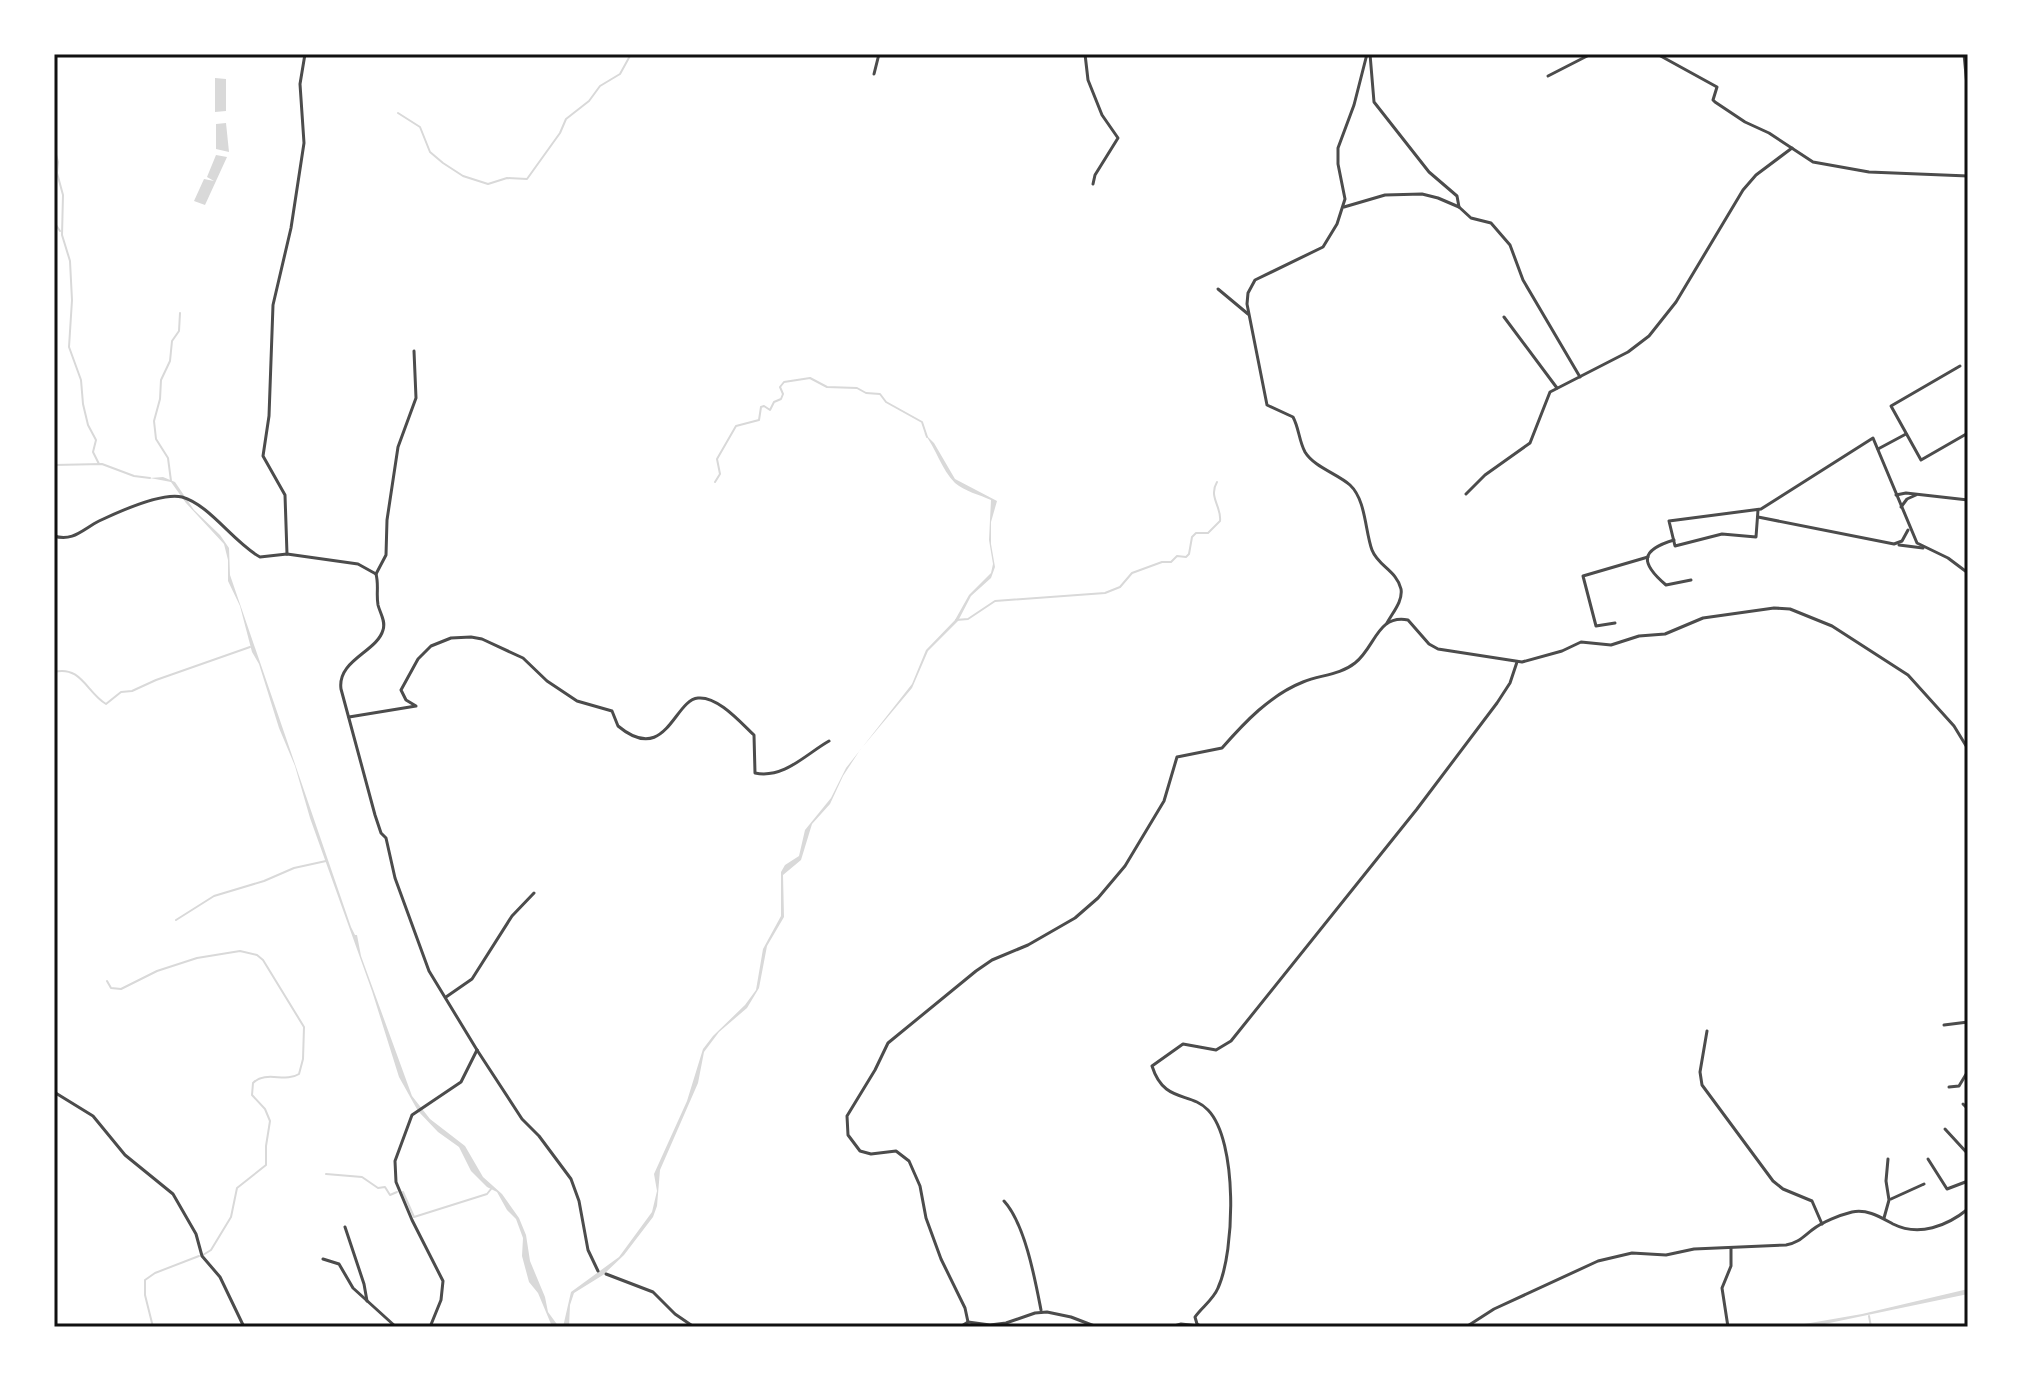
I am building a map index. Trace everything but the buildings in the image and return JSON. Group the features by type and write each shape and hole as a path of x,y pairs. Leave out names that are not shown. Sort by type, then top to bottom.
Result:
{"street":[{"path":"287,554 285,495 263,456 269,416 273,305 291,228 304,143 300,84 305,54"},
{"path":"874,74 879,54"},
{"path":"1085,54 1087,74 1098,105 1118,138 1095,175 1093,184"},
{"path":"968,1322 965,1308 938,1253 926,1218 920,1186 909,1161 896,1151 871,1154 860,1151 848,1135 848,1112 888,1043 976,971 1069,922 1098,898 1125,866 1164,801 1177,757 1222,748 1229,737 1259,710 1291,687 1350,667 1361,658 1399,603 1402,593 1400,585 1372,550 1370,533 1352,487 1306,455 1293,417 1267,405 1247,304 1248,293 1255,280 1323,247 1344,207 1338,148 1368,54"},
{"path":"1368,54 1374,102 1429,172 1457,196 1459,207"},
{"path":"1548,76 1591,54"},
{"path":"1657,54 1717,87 1715,102 1813,162 1837,168 1968,176"},
{"path":"1964,54 1968,96"},
{"path":"1466,494 1485,475 1530,443 1547,397 1557,388 1628,352 1649,336 1676,302 1743,190 1756,175 1792,148"},
{"path":"1344,207 1379,196 1406,194 1438,198 1459,207 1471,218 1491,223 1506,239 1517,259 1523,280 1580,377"},
{"path":"1218,289 1250,316"},
{"path":"1504,317 1557,388"},
{"path":"414,351 416,398 398,447 385,535 386,555 376,574 383,630 341,676 341,689 375,815 387,841 395,878 427,965 522,1119 539,1136 573,1183 588,1250 598,1271"},
{"path":"1960,366 1891,406 1921,460 1968,433"},
{"path":"1878,450 1906,434"},
{"path":"1758,510 1756,537 1722,534 1675,546 1669,521 1758,510 1873,438 1917,543 1948,558 1968,573"},
{"path":"1896,495 1968,500"},
{"path":"1901,507 1907,499 1916,495"},
{"path":"54,536 74,537 98,522 139,505 158,498 178,496 199,506 256,556 287,554 358,564 376,574"},
{"path":"1757,517 1927,549"},
{"path":"1894,544 1905,537 1909,526"},
{"path":"1674,540 1653,547 1648,557 1650,569 1666,585 1691,580"},
{"path":"1615,623 1596,626 1583,576 1648,557"},
{"path":"1387,623 1408,620 1429,644 1438,649 1517,662 1581,642 1611,645 1639,636 1665,634 1703,618 1774,608 1790,609 1832,626 1908,675 1951,722 1968,749"},
{"path":"349,717 416,706 406,700 401,690 420,656 440,641 466,637 482,639 520,657 553,686 577,701 612,711 618,726 639,738 649,738 662,732 693,699 702,698 716,703 733,714 741,726 754,735 755,773 767,775 787,769 829,741"},
{"path":"1200,1326 1195,1317 1213,1297 1220,1281 1231,1223 1226,1149 1208,1110 1170,1092 1152,1066 1183,1044 1220,1049 1248,1023 1497,703 1510,683 1517,662"},
{"path":"446,997 472,979 512,916 534,893"},
{"path":"1944,1025 1968,1022"},
{"path":"1707,1031 1700,1072 1702,1085 1773,1181 1783,1189 1812,1201 1822,1224"},
{"path":"430,1327 441,1300 443,1281 396,1182 395,1161 412,1115 461,1082 477,1050"},
{"path":"1949,1087 1959,1086 1968,1071"},
{"path":"54,1092 93,1116 125,1155 173,1194 194,1229 202,1256 220,1277 244,1327"},
{"path":"1963,1104 1968,1109"},
{"path":"1945,1129 1968,1154"},
{"path":"1884,1218 1889,1200 1886,1181 1888,1159"},
{"path":"1928,1159 1947,1189 1968,1181"},
{"path":"1889,1200 1924,1184"},
{"path":"1004,1201 1024,1237 1041,1312"},
{"path":"1466,1327 1494,1309 1598,1261 1632,1253 1670,1255 1694,1249 1792,1244 1822,1224 1855,1212 1867,1212 1902,1227 1923,1230 1944,1224 1968,1209"},
{"path":"345,1227 367,1301"},
{"path":"1728,1327 1722,1288 1731,1266 1731,1248"},
{"path":"323,1259 339,1264 353,1288 396,1327"},
{"path":"606,1274 653,1292 675,1314 694,1327"},
{"path":"960,1327 968,1322 990,1325 1006,1323 1041,1312 1071,1317 1097,1327"},
{"path":"1171,1327 1181,1324 1200,1326"}],"shaded area":[{"path":"215,78 226,79 226,111 215,112"},
{"path":"226,123 229,152 216,149 216,124"},
{"path":"216,155 227,157 205,205 194,201 204,179 214,181 207,177"},
{"path":"924,433 934,443 955,479 997,501 991,522 995,567 991,578 971,596 958,621 928,651 912,688 862,747 912,684 926,650 955,620 969,595 991,573 993,564 989,540 991,500 955,483"},
{"path":"163,477 175,482 194,510 229,548 230,575 412,1096 430,1119 465,1146 483,1177 502,1194 519,1218 548,1312 559,1327 551,1324 538,1293 529,1282 522,1256 523,1238 516,1219 497,1192 471,1171 459,1147 438,1132 418,1111 399,1077 295,766 252,652 240,606 228,581 224,544 186,503 171,482 150,478"},
{"path":"859,751 830,804 812,824 801,860 783,875 784,917 767,946 759,988 747,1008 719,1032 704,1052 698,1083 660,1170 657,1206 653,1217 624,1255 603,1275 574,1293 569,1327 563,1327 571,1292 619,1257 652,1212 657,1191 654,1174 687,1101 703,1049 756,990 763,949 781,916 781,872 785,865 799,856 805,830 831,798 846,768"},
{"path":"1968,1289 1968,1294 1815,1326 1787,1327 1862,1314"}],"waterway":[{"path":"398,113 420,127 430,152 463,176 488,184 507,178 527,179 560,133 566,119 589,101 600,86 620,74 631,54"},
{"path":"54,147 63,195 62,235 70,261 72,300 69,347 81,380 88,425 96,440 93,452 99,464"},
{"path":"54,222 60,231"},
{"path":"171,481 168,458 156,439 154,421 161,380 170,361 172,341 179,331 180,313"},
{"path":"715,482 720,474 717,459 736,426 759,420 761,407 770,410 774,402 781,399 783,394 780,387 784,382 810,378 827,387 857,388 866,393 880,394 886,402 922,422 927,437"},
{"path":"54,465 102,464 134,476 150,478"},
{"path":"956,620 968,619 995,601 1105,593 1120,587 1132,573 1162,562 1171,562 1177,556 1186,557 1192,537 1196,533 1208,533 1220,521 1214,492 1217,482"},
{"path":"54,672 71,672 106,704 121,692 132,691 250,647"},
{"path":"176,920 214,896 294,868 326,861"},
{"path":"107,981 111,988 121,989 157,971 197,958 240,951 257,955 263,960 304,1027 299,1074 264,1077 253,1083 252,1095 265,1109 270,1121 266,1165 237,1188 231,1217 211,1250 203,1255"},
{"path":"326,1174 362,1177 378,1188 385,1187 390,1195 397,1192"},
{"path":"403,1192 414,1217 487,1194 491,1189"},
{"path":"153,1327 145,1295 145,1280 199,1256"},
{"path":"1869,1316 1871,1327"},
{"path":"87,1327 95,1327"}]}
